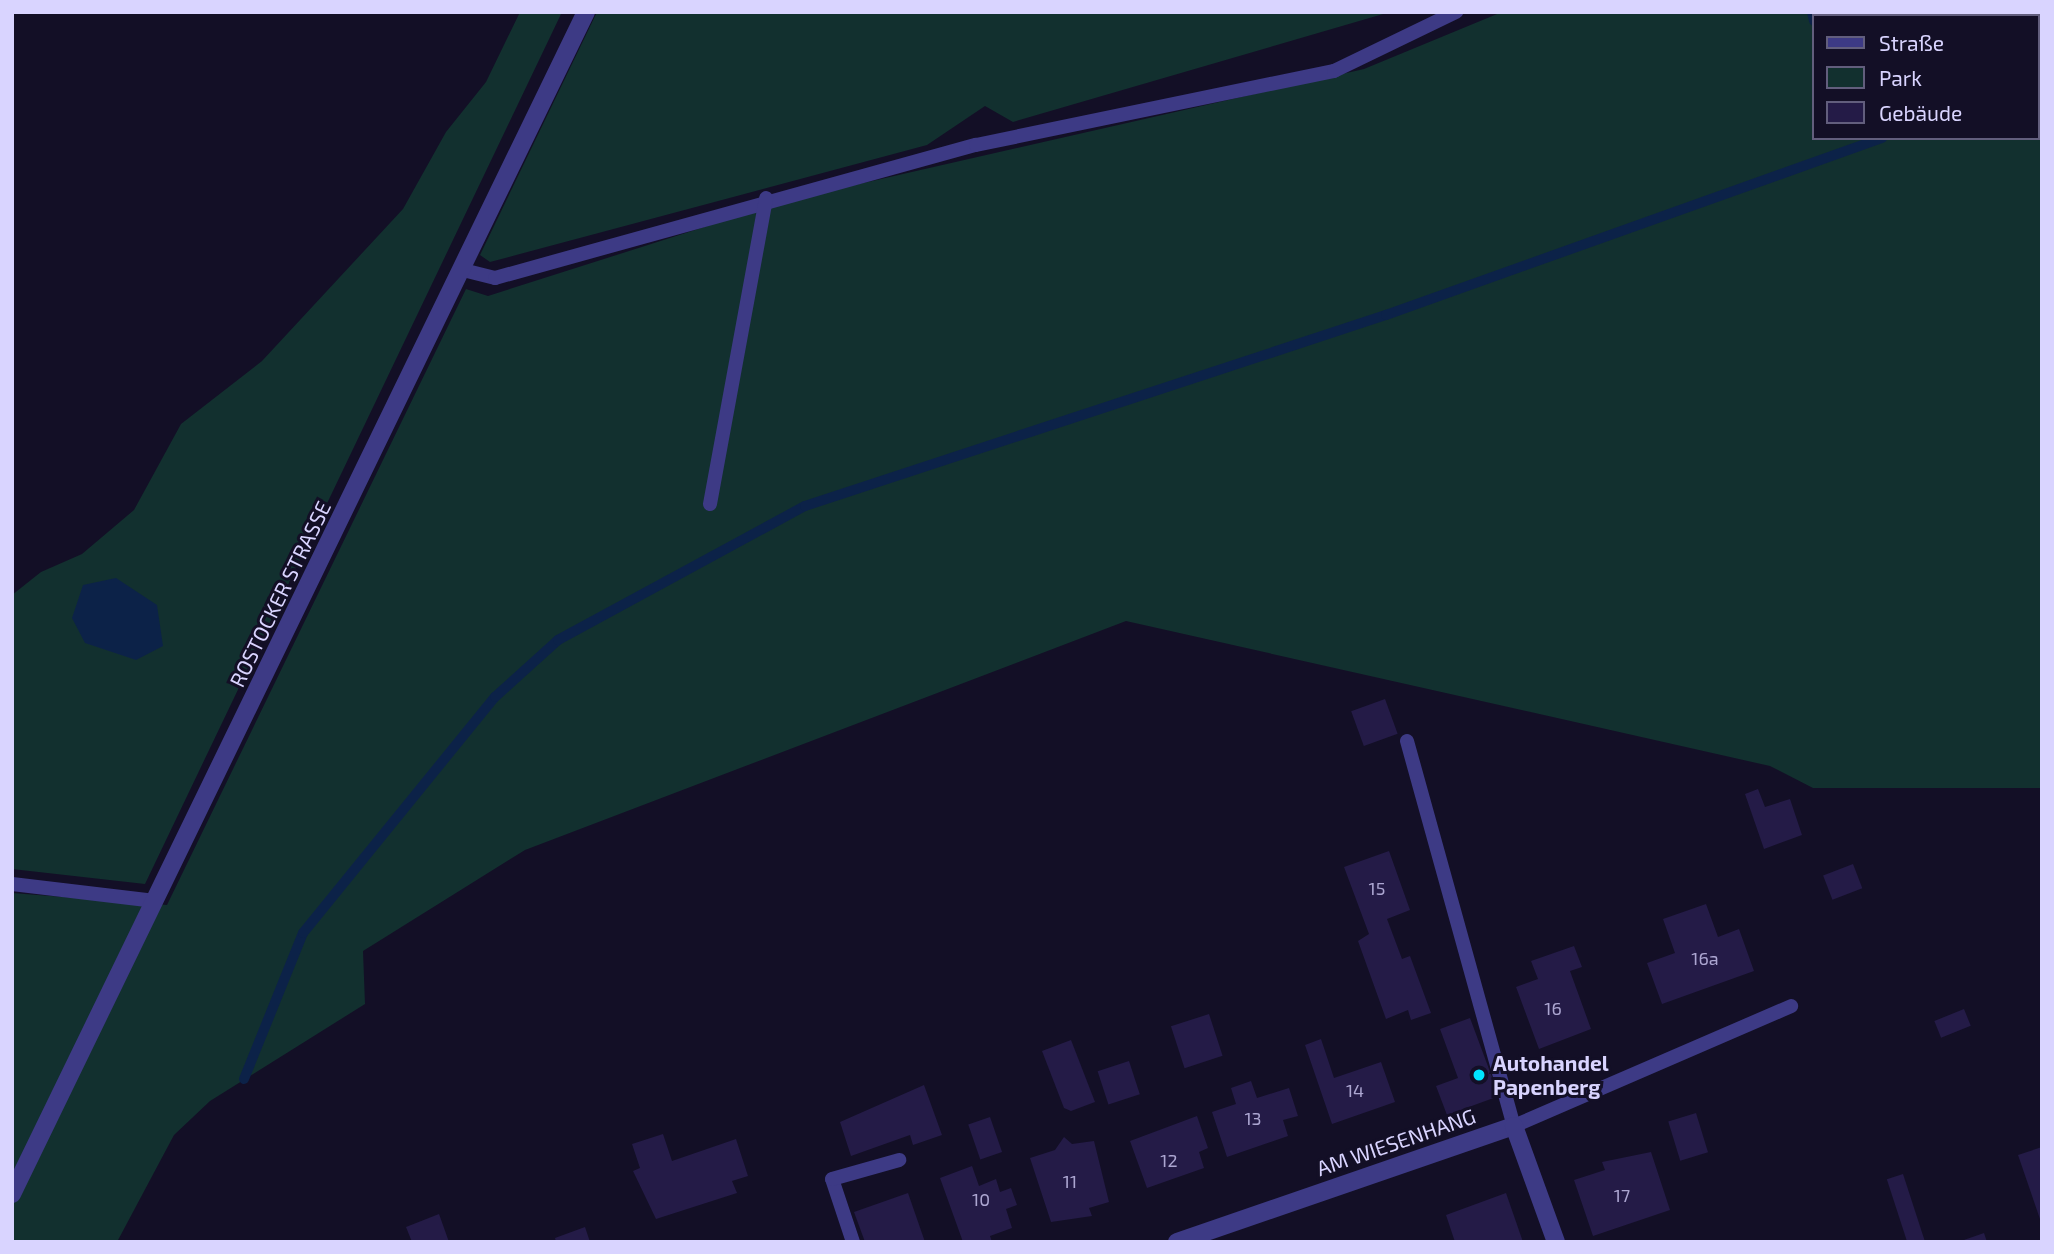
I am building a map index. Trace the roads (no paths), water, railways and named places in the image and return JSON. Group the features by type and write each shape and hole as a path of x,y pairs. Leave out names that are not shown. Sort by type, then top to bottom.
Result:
{"street":[{"name":"ROSTOCKER STRASSE","path":"12,1194 586,12"},
{"name":"AM WIESENHANG","path":"1177,1242 1514,1126"},
{"path":"1514,1126 1556,1242"}],"lane":[{"path":"463,270 495,278 766,198 976,145 1334,71 1456,12"},
{"path":"710,504 766,198"},
{"path":"1407,741 1514,1126 1791,1006"},
{"path":"12,884 155,901"},
{"path":"853,1242 831,1179 899,1160"}],"water":[{"path":"116,578 157,605 163,646 136,660 85,643 72,618 83,585"}],"waterway":[{"path":"244,1079 303,933 495,697 558,640 805,506 1386,315 1876,140"}],"place":[{"name":"Autohandel Papenberg","path":"1479,1075"}]}
